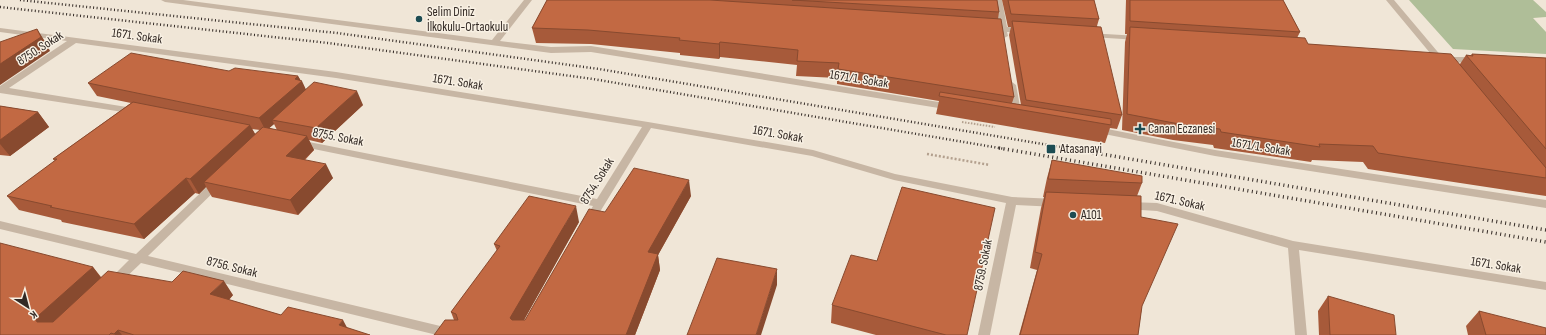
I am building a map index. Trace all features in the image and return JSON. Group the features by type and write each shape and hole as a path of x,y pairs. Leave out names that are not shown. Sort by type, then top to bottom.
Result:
{"street":[{"name":"1671/1. Sokak","path":"165,0 551,50 591,49 962,109"},
{"path":"494,43 528,0"},
{"path":"998,0 1005,44"},
{"path":"1390,0 1450,71"},
{"path":"979,28 1034,31"},
{"name":"1671. Sokak","path":"0,30 336,75 813,153 894,177 1012,201 1065,203"},
{"path":"1082,34 1146,39"},
{"name":"8750. Sokak","path":"1,89 75,40"},
{"path":"1424,58 1486,61"},
{"path":"1010,74 1017,118"},
{"path":"324,85 336,75"},
{"path":"1,89 143,112"},
{"name":"8754. Sokak","path":"583,230 598,203 648,126"},
{"name":"1671/1. Sokak","path":"1087,129 1215,153 1546,204"},
{"name":"8755. Sokak","path":"289,141 598,203"},
{"path":"104,292 227,174"},
{"name":"8759. Sokak","path":"984,335 1012,201"},
{"name":"1671. Sokak","path":"1119,205 1157,207 1293,245 1546,286"},
{"name":"8756. Sokak","path":"0,225 457,335"},
{"path":"1293,245 1301,335"}],"path":[{"path":"927,154 990,165"}],"green space":[{"path":"1409,0 1533,0 1546,12 1546,17 1533,18 1546,32 1546,54 1453,49"}],"building":[{"path":"547,0 710,0 1001,19 1014,97 838,69 839,63 797,61 798,50 720,42 719,44 679,40 680,38 588,30 532,28"},
{"path":"792,0 997,0 999,12"},
{"path":"1008,0 1094,0 1099,19 1011,14"},
{"path":"1130,0 1283,0 1300,32 1130,21"},
{"path":"1012,21 1101,27 1122,115 1026,100"},
{"path":"1130,27 1305,38 1308,44 1451,54 1546,168 1546,178 1378,153 1373,146 1319,144 1320,147 1221,132 1220,129 1179,124 1127,114"},
{"path":"37,29 41,37 0,64 0,42"},
{"path":"131,53 229,71 235,68 298,76 295,79 302,81 259,118 88,83"},
{"path":"1472,54 1546,58 1546,149 1466,55 1473,56"},
{"path":"314,82 357,91 316,128 272,120"},
{"path":"940,92 1111,119 1111,125 939,96"},
{"path":"133,102 250,125 190,179 186,178 134,224 50,207 52,206 7,196 57,159 53,159"},
{"path":"0,106 38,112 0,140"},
{"path":"263,127 307,136 286,156 326,164 290,200 204,182"},
{"path":"1052,160 1142,176 1142,183 1048,179"},
{"path":"634,168 689,180 648,252 658,254 626,335 434,335 445,320 458,320 456,314 451,312 500,246 494,244 529,196 576,206 510,318 512,320 525,320 589,209 605,212"},
{"path":"902,187 995,208 967,335 946,335 832,305 851,255 877,261"},
{"path":"1046,192 1141,196 1141,217 1178,224 1142,306 1138,335 1020,335 1042,254 1035,252"},
{"path":"0,243 93,267 39,315 36,320 37,322 53,322 108,271 172,282 183,271 224,281 210,294 281,315 288,307 343,320 339,325 370,335 134,335 118,330 114,334 111,333 109,335 0,335"},
{"path":"717,258 777,269 756,335 687,335"},
{"path":"1328,296 1394,315 1396,335 1330,335"},
{"path":"1479,311 1546,328 1546,335 1486,335"}],"railway":[{"path":"20,0 337,33 599,69 1072,149"},
{"path":"0,7 328,43 593,79 1005,149"},
{"path":"999,148 1546,242"},
{"path":"1066,148 1546,230"}],"place":[{"name":"Selim Diniz İlkokulu-Ortaokulu","path":"419,19"},
{"name":"Canan Eczanesi","path":"1140,129"},
{"name":"Atasanayi","path":"1051,149"},
{"name":"A101","path":"1073,215"}]}
